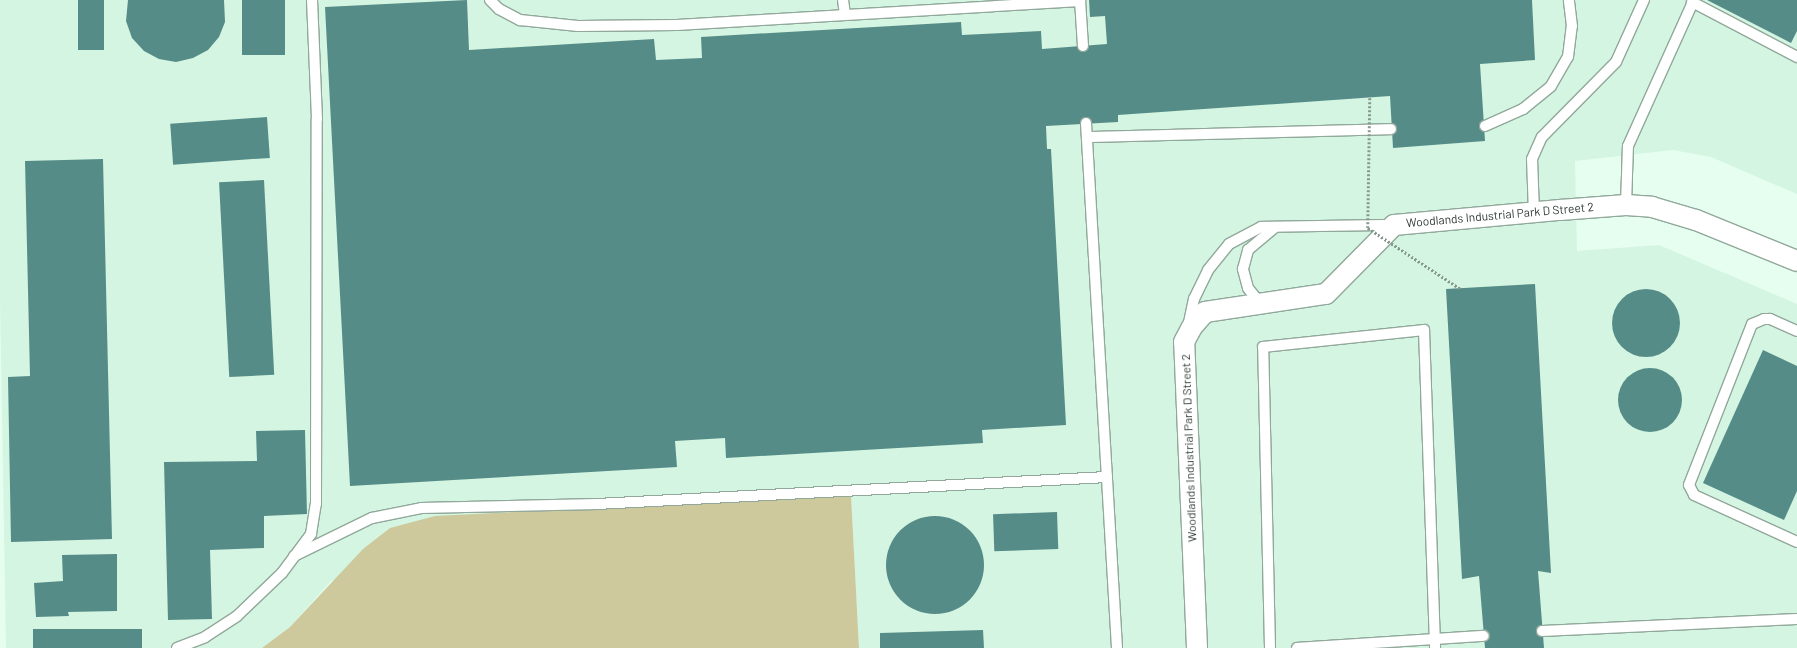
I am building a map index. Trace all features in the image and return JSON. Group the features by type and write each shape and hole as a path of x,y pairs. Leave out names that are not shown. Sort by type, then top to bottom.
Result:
{"street":[{"name":"Woodlands Industrial Park D Street 2","path":"1197,648 1184,342 1192,327 1205,312 1326,294 1394,225 1534,212 1626,205 1652,208 1696,220 1796,259"}],"lane":[{"path":"177,648 205,637 236,616 282,573 311,534 316,504 317,118 312,0"},
{"path":"490,0 499,9 520,20 578,26 677,25 1080,0 1083,46"},
{"path":"843,0 845,14"},
{"path":"1485,126 1523,109 1551,86 1568,57 1572,26 1569,0"},
{"path":"1534,212 1532,159 1542,137 1616,62 1644,0"},
{"path":"1626,205 1628,146 1693,1 1797,57"},
{"path":"1086,123 1117,648"},
{"path":"1087,137 1391,129"},
{"path":"1184,342 1194,299 1208,270 1228,244 1261,227 1394,225"},
{"path":"1260,303 1248,288 1243,269 1248,250 1275,227"},
{"path":"1797,331 1770,319 1764,318 1752,324 1689,485 1694,495 1797,542"},
{"path":"1270,648 1263,347 1424,330 1435,643"},
{"path":"294,556 372,518 421,508 597,504 1107,477"},
{"path":"1542,631 1797,619"},
{"path":"1297,648 1435,643 1484,636"}],"path":[{"path":"1370,98 1368,228 1461,289"}],"shaded area":[{"path":"0,0 1797,0 1797,194 1711,157 1673,150 1575,161 1577,251 1659,245 1797,304 1797,648 859,648 851,495 331,581 290,627 262,648 6,648 0,299"},
{"path":"851,495 859,648 262,648 290,627 363,549 390,528 435,516"}],"building":[{"path":"78,0 104,0 104,50 78,50"},
{"path":"128,0 224,0 225,22 219,37 208,50 193,58 176,62 159,59 144,51 132,38 126,21"},
{"path":"242,0 285,0 285,55 242,55"},
{"path":"467,0 469,50 654,39 656,60 702,58 701,37 961,22 962,35 1041,31 1042,49 1107,44 1105,16 1090,17 1089,0 1532,0 1535,60 1480,64 1485,141 1393,148 1390,96 1118,115 1118,122 1046,126 1047,149 1051,149 1066,425 982,430 983,443 726,458 725,438 675,441 677,467 350,486 325,7"},
{"path":"1707,0 1797,0 1797,31 1791,43"},
{"path":"267,117 270,158 173,165 170,124"},
{"path":"103,159 112,539 11,542 8,377 30,376 25,161"},
{"path":"264,180 274,375 229,377 219,182"},
{"path":"1535,284 1551,573 1538,571 1544,648 1485,648 1479,576 1462,579 1446,289"},
{"path":"1646,289 1659,291 1670,299 1678,310 1680,323 1678,336 1670,347 1659,355 1646,357 1633,355 1622,347 1614,336 1612,323 1614,310 1622,299 1633,291"},
{"path":"1763,350 1797,366 1797,491 1784,520 1703,483"},
{"path":"1650,368 1668,374 1676,382 1682,400 1676,418 1668,426 1650,432 1632,426 1624,418 1618,400 1624,382 1632,374"},
{"path":"305,430 307,514 264,516 264,548 210,550 212,619 168,620 164,462 257,461 256,431"},
{"path":"1057,512 1058,549 994,551 993,514"},
{"path":"935,516 954,519 970,530 981,546 984,565 981,584 970,600 954,611 935,614 916,611 900,600 889,584 886,565 889,546 900,530 916,519"},
{"path":"117,554 117,611 68,612 69,616 36,617 34,583 63,581 62,555"},
{"path":"33,629 142,629 142,648 33,648"},
{"path":"983,630 984,648 880,648 880,633"}]}
